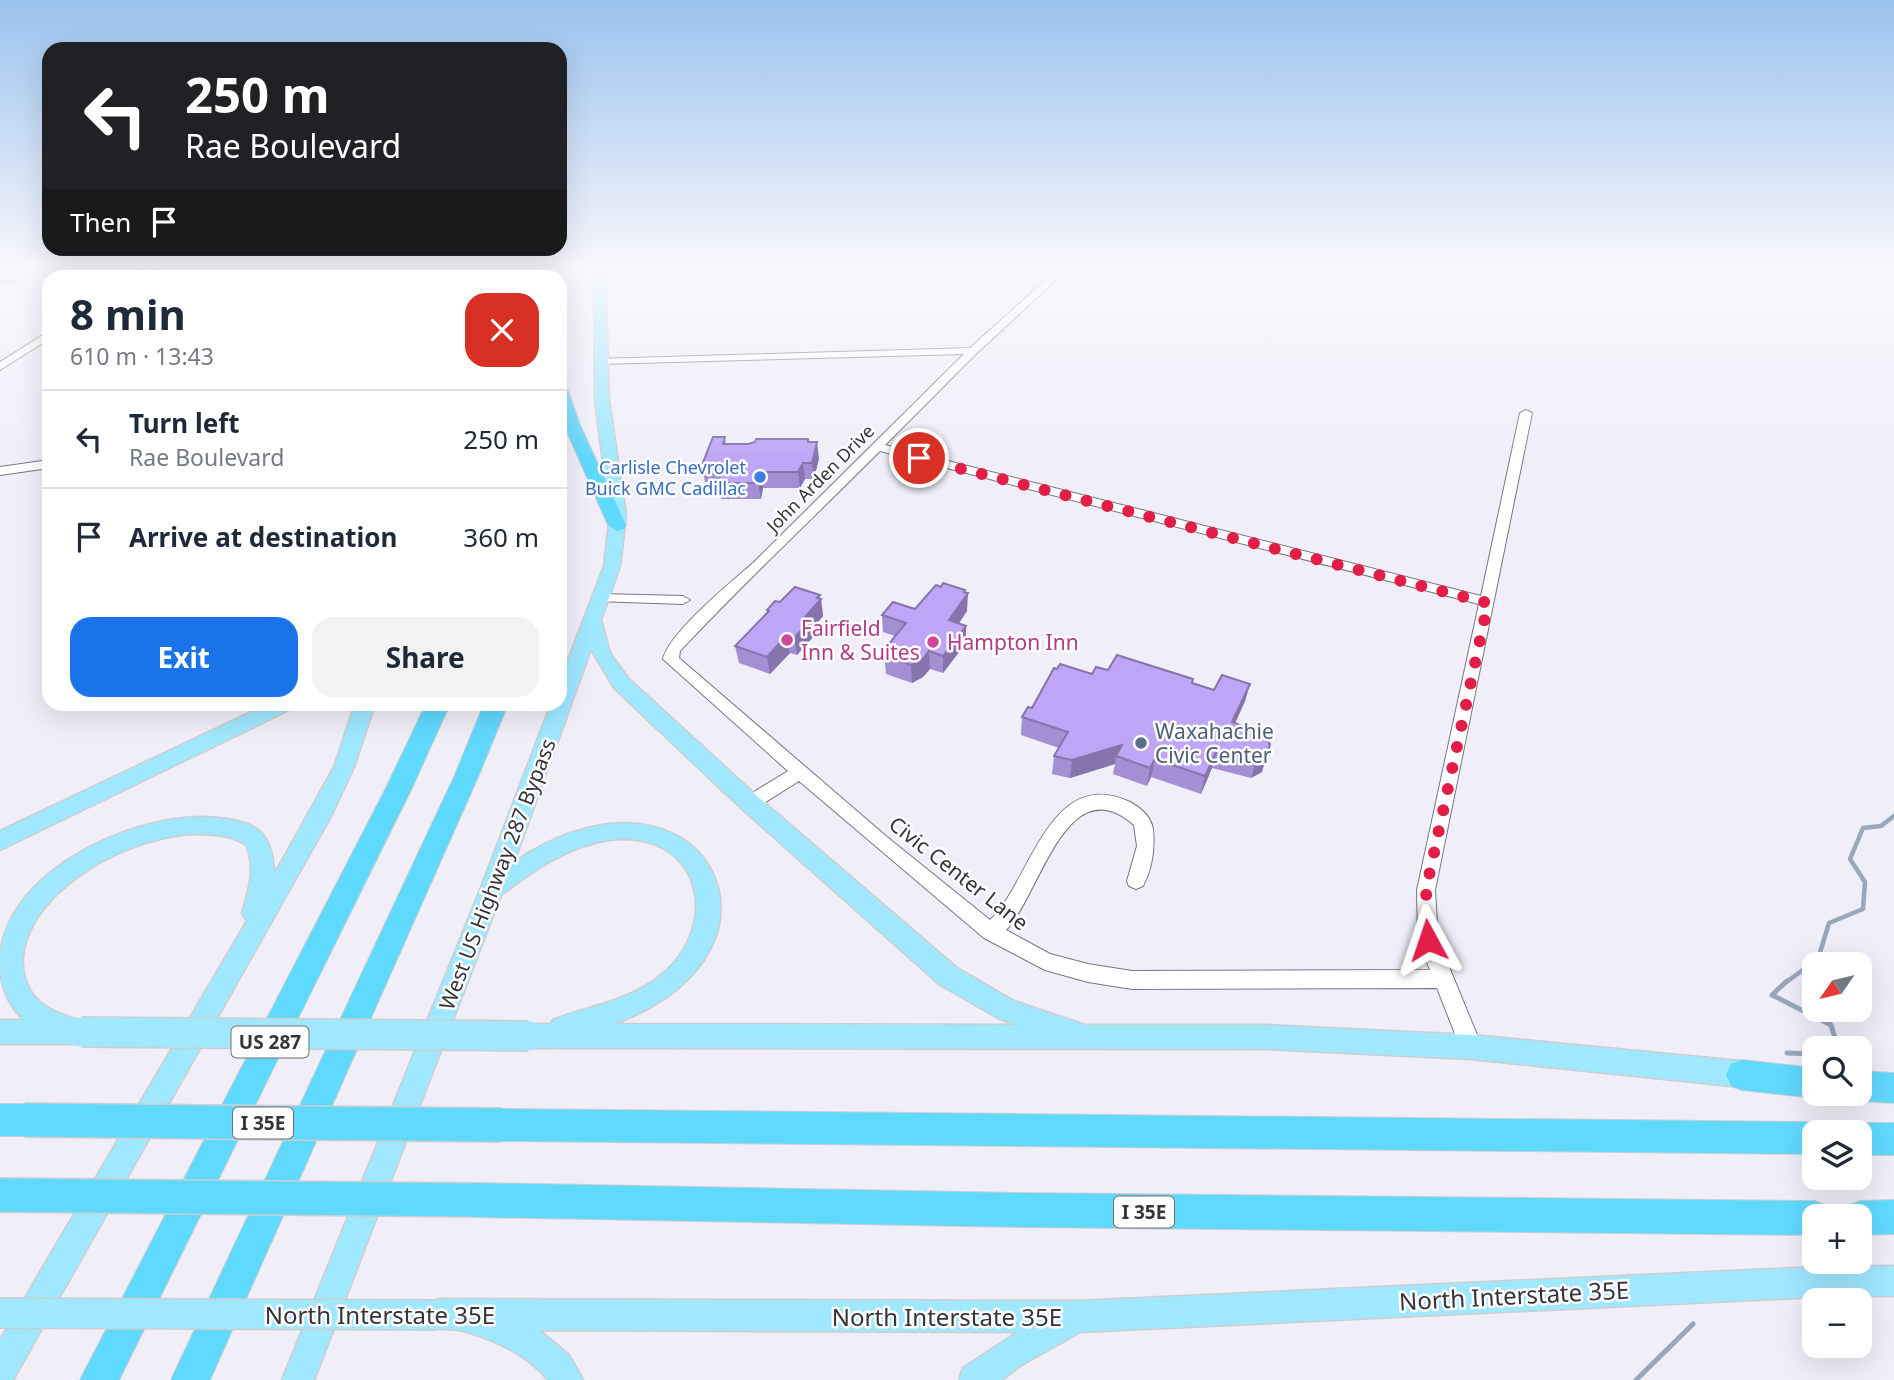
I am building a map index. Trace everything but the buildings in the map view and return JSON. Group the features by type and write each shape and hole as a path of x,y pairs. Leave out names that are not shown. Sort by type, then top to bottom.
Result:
{"highway":[{"path":"567,411 617,525"},
{"name":"US 287","path":"99,1380 398,790 435,711"},
{"name":"US 287","path":"190,1380 493,711"},
{"path":"1742,1075 1802,1082"},
{"path":"1872,1087 1894,1088"},
{"name":"I 35E","path":"12,1120 1802,1138"},
{"path":"1872,1139 1894,1139"},
{"name":"I 35E","path":"0,1195 1802,1218"},
{"path":"1872,1218 1894,1217"}],"main road":[{"name":"West US Highway 287 Bypass","path":"567,690 614,556 618,515 602,400 600,332"},
{"path":"593,621 601,654 621,683 750,803 948,976 1007,1010 1100,1038"},
{"path":"0,841 269,711"},
{"path":"0,1371 329,800 344,767 363,711"},
{"name":"West US Highway 287 Bypass","path":"298,1380 492,890 559,711"},
{"path":"81,1032 32,1012 18,993 11,975 10,951 23,917 30,907 72,871 97,855 170,827 221,827 248,835 258,845 264,869 246,940"},
{"path":"492,890 523,867 563,845 593,836 622,832 646,833 672,841 690,857 708,885 710,910 704,937 690,962 667,985 604,1017 528,1036"},
{"path":"0,1032 1265,1037 1471,1047 1742,1075 1802,1075"},
{"path":"1872,1075 1894,1076"},
{"name":"North Interstate 35E","path":"0,1313 1076,1317 1532,1293 1894,1281"},
{"path":"450,1315 537,1346 548,1353 568,1380"},
{"path":"975,1380 1009,1355 1076,1317"}],"street":[{"name":"John Arden Drive","path":"723,597 758,566 993,332"},
{"path":"0,367 42,339"},
{"path":"601,362 973,351"},
{"path":"1471,1047 1428,940 1426,890 1526,413"},
{"path":"878,447 1488,603"},
{"path":"0,471 42,465"},
{"name":"Civic Center Lane","path":"723,597 673,650 671,659 800,772 991,932 1045,961 1088,974 1132,980 1445,979"},
{"path":"601,598 683,600"},
{"path":"750,803 800,772"},
{"path":"991,932 1007,916 1057,827 1076,809 1098,802 1121,806 1143,822 1146,846 1136,881"}],"waterway":[{"path":"1785,983 1818,959 1829,923 1863,909 1865,882 1850,859 1863,828 1881,826 1894,816"},
{"path":"1787,981 1772,995 1831,1025 1834,1036"},
{"path":"1787,1053 1802,1054"},
{"path":"1636,1380 1693,1324"}],"place":[{"name":"Carlisle Chevrolet Buick GMC Cadillac","path":"760,477"},
{"name":"Fairfield Inn & Suites","path":"787,640"},
{"name":"Hampton Inn","path":"933,642"},
{"name":"Waxahachie Civic Center","path":"1141,743"}],"route":[{"path":"919,458 1488,603 1426,890 1428,940"}]}
